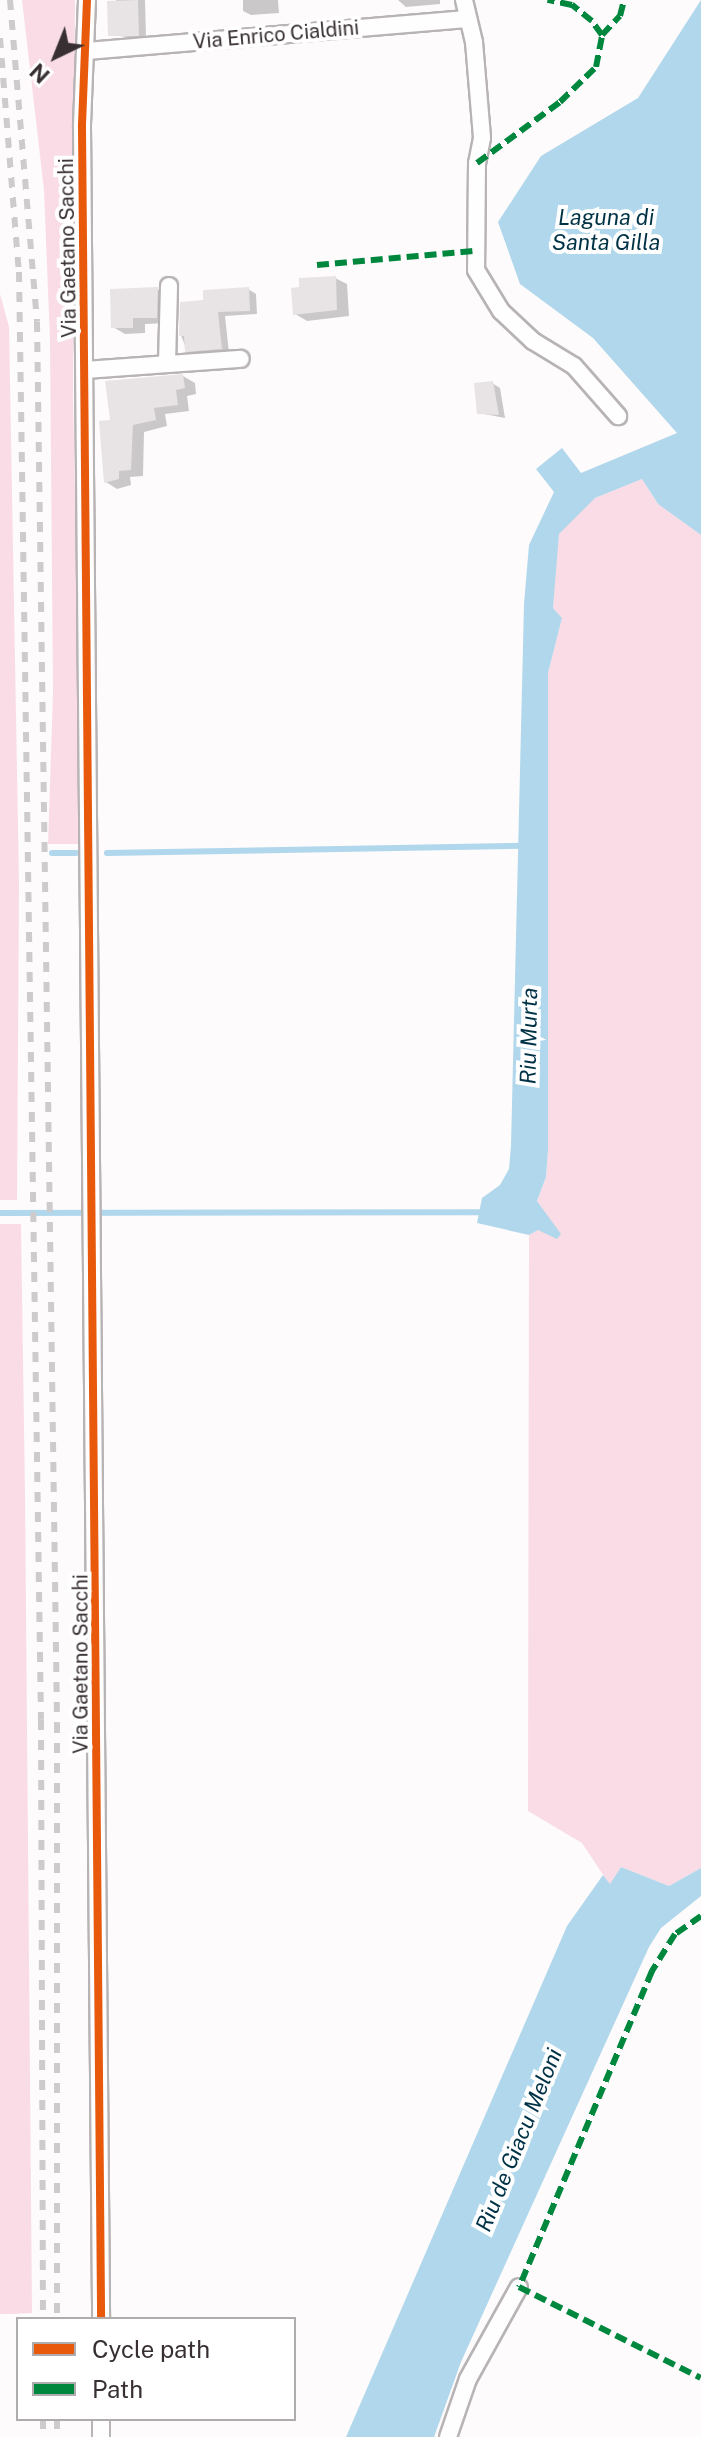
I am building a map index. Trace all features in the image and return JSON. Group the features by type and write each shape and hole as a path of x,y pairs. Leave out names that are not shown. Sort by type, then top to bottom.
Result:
{"street":[{"name":"Via Gaetano Sacchi","path":"87,0 86,370 101,2317"},
{"path":"464,0 465,19 474,42 482,138 477,163 476,270 501,311 533,341 574,366 618,416"},
{"name":"Via Enrico Cialdini","path":"86,51 465,19"},
{"path":"167,363 169,286"},
{"path":"86,370 241,359"},
{"path":"448,2437 468,2379 519,2287"}],"shaded area":[{"path":"22,0 75,0 73,398 83,844 48,844 53,693 50,340 44,190"},
{"path":"0,294 9,327 19,884 17,1200 0,1200"},
{"path":"642,479 658,504 701,535 701,1868 669,1886 621,1867 610,1885 582,1843 528,1811 529,1235 538,1230 560,1234 537,1201 546,1177 548,1150 548,673 562,618 553,608 555,568 559,534 575,514 595,498"},
{"path":"0,1224 21,1224 25,1496 32,2313 10,2314 0,2314"}],"water":[{"name":"Laguna di Santa Gilla","path":"701,0 701,535 658,504 642,479 595,498 559,534 553,608 562,618 548,673 548,1150 546,1177 537,1201 561,1234 557,1239 538,1230 529,1235 477,1223 482,1198 500,1185 509,1169 511,1146 524,604 529,545 554,492 536,469 562,448 581,473 677,433 593,338 520,284 498,222 541,156 638,98"},
{"name":"Riu de Giacu Meloni","path":"621,1867 669,1886 701,1868 701,1896 661,1928 649,1947 461,2362 434,2437 346,2437 567,1926 603,1875 610,1884"}],"building":[{"path":"138,0 139,36 108,36 107,1"},
{"path":"336,276 337,310 293,315 291,288 299,287 299,278"},
{"path":"158,287 157,318 133,318 133,328 111,328 110,289"},
{"path":"249,287 250,311 218,312 222,349 185,352 184,336 179,336 180,302 203,300 203,290"},
{"path":"183,374 185,388 176,390 178,405 154,408 156,420 133,425 131,470 119,471 119,479 104,483 99,421 110,420 105,381"},
{"path":"493,381 499,415 477,414 474,383"}],"waterway":[{"path":"107,853 524,846"},
{"path":"52,853 76,853"},
{"name":"Riu Murta","path":"0,1213 484,1212"}],"railway":[{"path":"10,0 37,322 57,1723 57,2317"},
{"path":"0,38 19,272 41,1720 43,2317"},
{"path":"43,2421 43,2437"},
{"path":"57,2421 57,2437"}],"marked path":[{"path":"477,163 560,102 596,67 602,35 592,21 572,5 548,0"},
{"path":"602,35 620,16 624,0"},
{"path":"317,265 473,251"},
{"path":"701,1916 675,1934 652,1971 519,2287 701,2378"}],"cycle path":[{"path":"87,0 82,127 101,2317"}]}
